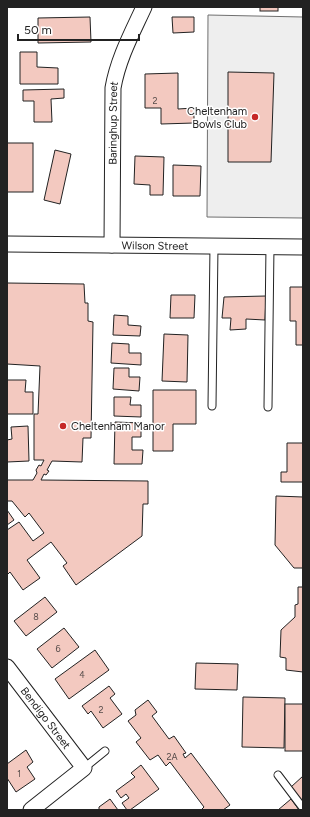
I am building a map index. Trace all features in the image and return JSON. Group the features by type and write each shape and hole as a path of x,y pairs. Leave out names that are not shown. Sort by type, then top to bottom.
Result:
{"street":[{"name":"Baringhup Street","path":"112,245 114,77 144,7"},
{"name":"Wilson Street","path":"7,244 303,247"},
{"name":"Bendigo Street","path":"7,667 84,768"},
{"path":"31,810 84,768"}],"lane":[{"path":"212,406 214,246"},
{"path":"268,407 270,246"},
{"path":"84,768 106,751"},
{"path":"278,775 303,808"}],"shaded area":[{"name":"Cheltenham Bowls Club","path":"208,15 303,17 303,218 207,217"}],"building":[{"path":"260,7 278,7 278,11 260,11"},
{"path":"90,17 91,42 38,43 38,18"},
{"path":"172,17 194,17 194,32 173,33"},
{"path":"20,52 37,52 37,67 58,68 58,84 20,84"},
{"path":"228,72 274,73 271,162 228,162"},
{"path":"178,73 178,109 194,108 194,123 161,124 161,108 145,108 145,74"},
{"path":"64,89 64,98 51,99 52,122 34,122 34,101 23,101 23,90"},
{"path":"7,143 33,143 33,192 7,192"},
{"path":"55,150 71,154 60,204 44,200"},
{"path":"135,156 164,157 163,195 150,195 150,185 134,184"},
{"path":"173,165 201,166 200,196 173,196"},
{"name":"Cheltenham Manor","path":"7,283 84,284 85,303 88,303 88,321 93,322 91,438 83,438 82,462 52,461 47,470 49,471 46,475 44,474 41,480 148,481 148,504 143,504 142,536 76,585 63,566 67,563 51,542 27,560 40,578 23,590 10,572 7,575 7,530 19,522 33,541 44,533 29,513 25,517 12,501 7,501 7,480 33,480 37,473 36,470 39,465 41,466 44,460 34,460 34,414 38,414 40,366 7,364"},
{"path":"290,287 303,287 303,345 296,345 296,321 290,321"},
{"path":"171,295 195,295 194,318 170,318"},
{"path":"266,296 265,320 246,319 246,329 230,330 231,318 222,318 224,297"},
{"path":"114,315 128,316 128,325 141,326 140,336 113,335"},
{"path":"164,334 188,335 187,382 162,381"},
{"path":"112,343 129,344 129,353 141,353 141,365 111,363"},
{"path":"114,368 129,368 129,377 140,377 139,391 113,389"},
{"path":"7,380 26,380 25,392 33,392 33,414 7,414"},
{"path":"153,390 196,390 196,424 173,424 173,451 153,451"},
{"path":"114,397 131,397 130,405 141,405 141,417 114,416"},
{"path":"115,422 141,423 141,437 132,437 132,450 143,450 142,464 114,464"},
{"path":"28,426 29,461 7,462 7,440 12,439 11,427"},
{"path":"287,443 303,443 303,482 281,482 281,472 287,472"},
{"path":"276,496 303,497 303,568 294,568 275,545"},
{"path":"7,510 14,520 7,525"},
{"path":"298,587 303,587 303,672 286,670 286,658 280,657 281,630 295,617 295,605 298,604"},
{"path":"45,597 57,612 26,636 14,621"},
{"path":"64,628 79,647 52,668 37,649"},
{"path":"95,650 109,670 69,699 55,679"},
{"path":"196,663 238,664 237,690 195,689"},
{"path":"109,686 115,694 110,698 122,714 103,728 91,711 88,714 82,706"},
{"path":"243,697 285,698 284,748 242,747"},
{"path":"148,700 157,712 152,716 169,739 174,736 186,753 183,754 185,758 191,753 230,805 223,810 201,810 204,807 170,762 166,766 158,755 150,760 136,742 141,738 128,721 136,715 135,710"},
{"path":"285,704 303,704 303,751 285,751"},
{"path":"26,750 33,762 27,767 35,779 16,792 7,778 7,764"},
{"path":"141,765 159,789 130,810 127,810 122,803 129,798 126,794 121,798 116,791 135,777 131,773"},
{"path":"303,776 303,802 291,787"},
{"path":"110,799 118,810 99,810 99,807"},
{"path":"291,799 299,810 278,810"}],"place":[{"name":"Cheltenham Bowls Club","path":"255,117"},
{"name":"Cheltenham Manor","path":"63,426"}]}
